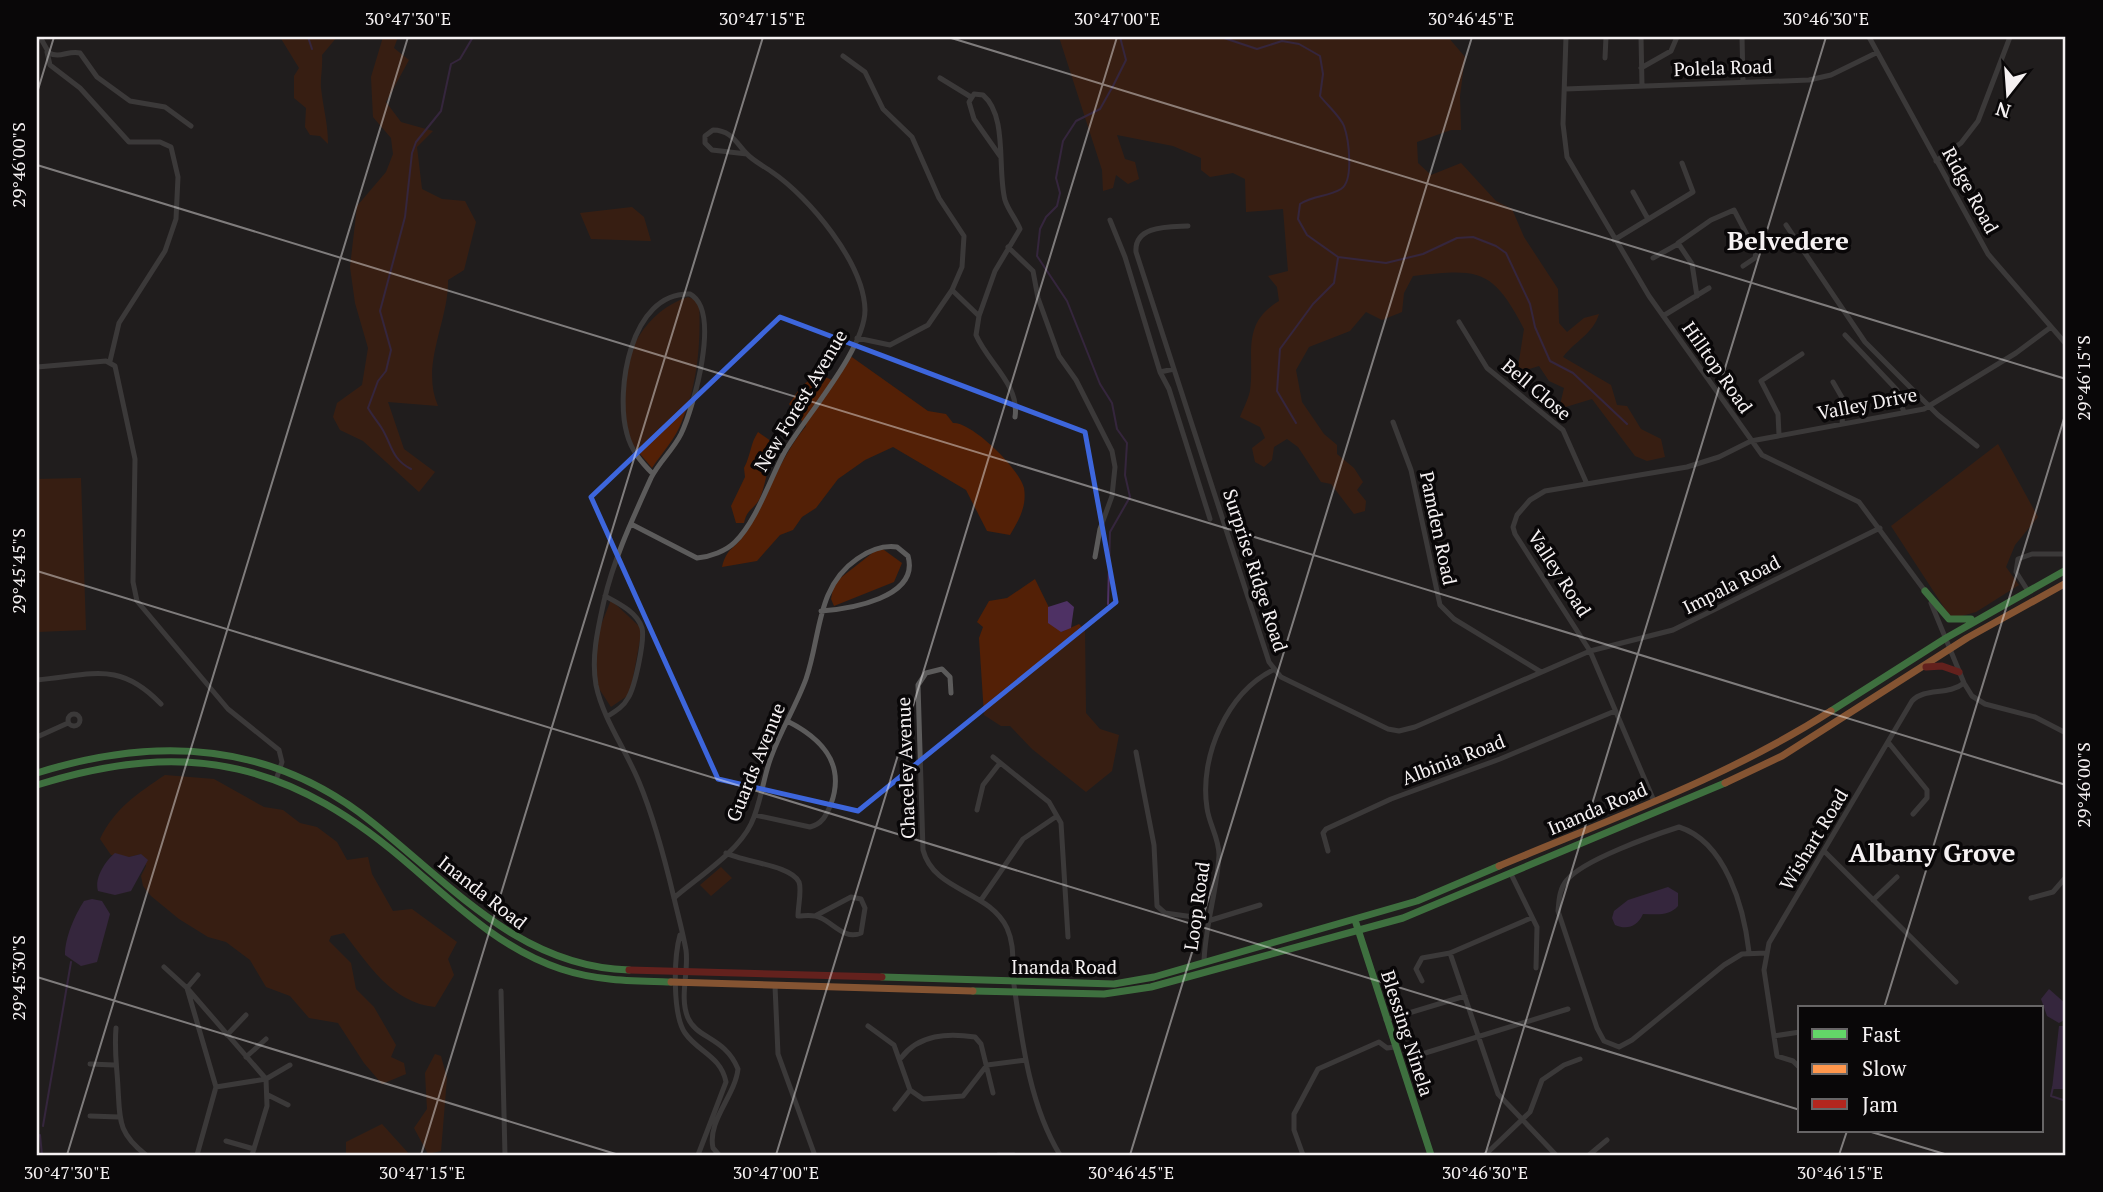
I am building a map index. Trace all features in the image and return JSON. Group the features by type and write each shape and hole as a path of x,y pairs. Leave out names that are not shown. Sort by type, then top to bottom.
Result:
{"main road":[{"name":"Inanda Road","path":"37,773 104,754 152,749 225,755 279,769 314,784 348,804 495,925 539,952 597,968 1081,985 1126,983 1417,901 1654,801 1776,746 1985,614 2066,570"},
{"name":"Inanda Road","path":"37,785 91,768 156,760 217,764 276,780 299,788 347,815 481,925 523,953 561,969 591,977 775,986 1088,995 1128,992 1359,932 1425,910 1759,768 1815,736 1950,649 2066,583"},
{"path":"1925,591 1951,622 1961,623 1985,614"},
{"path":"1917,670 1942,666 1959,672"},
{"path":"1417,901 1425,910"},
{"name":"Blessing Ninela","path":"1355,920 1431,1155"},
{"path":"1255,947 1258,953 1281,951"}],"street":[{"path":"40,37 50,65 80,88 129,142 166,143 173,151 178,177 175,225 165,251 119,323 110,361"},
{"name":"Hilltop Road","path":"1566,37 1564,141 1567,157 1614,240 1663,316 1764,457 1853,498 1880,528 1925,591 1964,684"},
{"path":"1605,58 1606,37"},
{"path":"1641,37 1642,86"},
{"path":"1641,68 1671,51 1677,37"},
{"path":"1742,37 1743,82"},
{"name":"Ridge Road","path":"1869,37 1996,265 2066,344"},
{"path":"1936,161 1961,143 1978,121 2010,37"},
{"path":"47,52 55,56 80,53 97,78 130,101 165,107 191,126"},
{"name":"Polela Road","path":"1564,89 1824,78 1876,53"},
{"path":"843,56 865,72 883,109 912,137 939,198 963,234 962,267 952,290 929,323 904,340 881,345 857,338"},
{"path":"940,78 971,97 981,94 992,105 1005,199 1020,229 1018,237 1008,247 995,271 979,316 976,335 1010,387 1016,405 1015,417"},
{"path":"971,97 968,105 974,119 1000,156"},
{"name":"New Forest Avenue","path":"631,524 697,558 718,552 736,541 786,450 817,406 857,338 864,318 863,298 830,230 803,196 747,154 726,132 713,130 705,136 705,144 712,150 747,154"},
{"path":"1614,240 1693,192 1682,163"},
{"path":"1633,192 1648,219"},
{"path":"1653,258 1712,220 1734,211 1756,252 1755,258 1743,266"},
{"path":"1110,220 1125,257 1160,372 1169,389 1210,519"},
{"path":"1786,225 1865,342 1977,446"},
{"name":"Surprise Ridge Road","path":"1188,226 1145,233 1135,246 1273,670 1375,723 1399,731 1590,652"},
{"path":"1678,244 1692,264 1697,296"},
{"path":"1008,247 1033,271 1038,298 1059,356 1076,380 1112,451 1115,467 1112,496 1100,529 1095,557"},
{"path":"1663,316 1709,288"},
{"path":"952,290 979,316"},
{"path":"653,474 636,454 627,434 623,404 627,362 635,337 647,318 674,297 690,294 699,301 702,313 702,359 698,385 682,432 653,474 631,524 605,596 594,668 597,691 643,793 674,898 686,950 685,972 680,982 680,1022 684,1032 717,1060 726,1082 698,1155"},
{"name":"Bell Close","path":"1459,323 1487,368 1563,430 1587,484"},
{"name":"Valley Drive","path":"1751,440 1904,414 1931,406 2051,327"},
{"path":"1845,335 1897,390 1904,414"},
{"path":"1779,435 1778,414 1761,381 1802,354"},
{"path":"37,368 110,361"},
{"path":"110,361 117,368 135,459 133,582 137,601 228,709 279,750 282,758 276,780"},
{"path":"1160,372 1174,369"},
{"path":"1833,382 1844,401 1842,424"},
{"name":"Pamden Road","path":"1393,422 1408,459 1440,605 1454,619 1541,672"},
{"name":"Valley Road","path":"1654,801 1590,652 1518,540 1513,527 1519,512 1540,493 1704,463 1751,440"},
{"name":"Impala Road","path":"1590,652 1673,630 1880,528"},
{"name":"Guards Avenue","path":"674,898 726,853 750,827 765,774 810,666 821,611 838,577 870,551 893,546 908,556 909,568 905,580 888,593 859,606 821,611"},
{"path":"2028,591 2016,572 2018,559 2032,554 2066,554"},
{"path":"605,596 630,612 640,624 643,634 632,691 622,706 608,716"},
{"name":"Chaceley Avenue","path":"951,693 950,677 942,669 926,673 918,685 922,843 925,856 935,872 950,884 981,900 998,914 1009,932 1014,949 1013,982 1026,1060 1041,1116 1060,1155"},
{"name":"Loop Road","path":"1204,962 1219,851 1206,801 1211,762 1225,714 1246,687 1273,670"},
{"path":"37,680 122,675 141,686 161,704"},
{"path":"1964,684 1972,696 1985,704 2035,717 2066,733"},
{"name":"Wishart Road","path":"1766,953 1916,697 1952,691 1964,684"},
{"name":"Albinia Road","path":"1328,851 1323,833 1326,830 1391,799 1500,759 1615,711"},
{"path":"755,815 810,827 823,820 831,802 836,777 826,750 817,738 787,721"},
{"path":"37,737 68,723"},
{"path":"1888,743 1927,790 1927,798 1913,814"},
{"path":"1136,752 1154,845 1157,906 1165,913 1208,920 1260,905"},
{"path":"993,757 1046,799 1062,826 1068,937"},
{"path":"977,810 983,785 1000,764"},
{"path":"981,900 1023,839 1057,816"},
{"path":"1749,952 1746,926 1716,853 1695,832 1679,827 1584,867 1566,880 1560,894 1558,911 1597,1028 1604,1041 1619,1046 1632,1040 1724,965 1749,952 1766,953 1764,970 1777,1056 1793,1061 1798,1066"},
{"path":"1824,850 1956,982"},
{"path":"726,853 778,868 796,878 800,886 798,916 815,916 851,897 861,899 866,908 863,930 858,935 847,934 815,916"},
{"path":"1511,874 1538,936 1536,968"},
{"path":"1873,900 1898,877"},
{"path":"2031,898 2053,892 2066,877"},
{"path":"1422,981 1416,969 1420,959 1450,953 1531,918"},
{"path":"680,932 676,972 688,1020 694,1028 721,1043 738,1069 734,1086 713,1129 713,1148 719,1155"},
{"path":"1450,953 1498,1094 1556,1155"},
{"path":"164,967 187,988 266,1079 268,1095 264,1120 253,1152 226,1141"},
{"path":"187,988 198,975"},
{"path":"775,986 778,1054 814,1153"},
{"path":"187,988 216,1087 197,1155"},
{"path":"501,991 505,1155"},
{"path":"1386,1020 1465,996"},
{"path":"194,1013 204,1007"},
{"path":"1422,1054 1568,1009"},
{"path":"227,1034 246,1016"},
{"path":"867,1026 890,1041 901,1058 910,1090 923,1099 960,1097 968,1092 987,1065 1026,1060"},
{"path":"116,1028 114,1065 118,1117 126,1136 146,1155"},
{"path":"1774,1035 1798,1032"},
{"path":"901,1058 919,1041 960,1035 979,1040 992,1093"},
{"path":"246,1057 266,1040"},
{"path":"1303,1155 1294,1130 1294,1114 1319,1066 1378,1042 1387,1048 1395,1047"},
{"path":"1485,1155 1530,1112 1542,1080 1564,1065 1580,1059"},
{"path":"90,1064 114,1065"},
{"path":"216,1087 266,1079 290,1065"},
{"path":"895,1108 910,1090"},
{"path":"268,1095 288,1105"},
{"path":"90,1116 118,1117"},
{"path":"1589,1155 1607,1140"},
{"path":"998,1155 1014,1155"}],"highlighted area":[{"path":"780,317 1085,432 1116,602 858,811 718,779 591,497"}],"shaded area":[{"path":"280,37 337,37 322,55 321,88 328,144 320,136 310,135 305,127 306,108 294,98 294,76 299,68"},
{"path":"383,37 398,37 394,48 409,60 386,102 401,122 433,131 417,147 422,189 442,199 465,201 476,222 464,270 448,280 432,375 438,406 388,402 404,449 435,472 419,492 363,441 340,430 333,417 337,403 362,385 368,348 355,303 350,267 357,206 386,172 393,154 391,138 373,117 371,77"},
{"path":"1059,37 1448,37 1465,57 1460,96 1461,130 1451,130 1417,142 1418,163 1431,175 1461,163 1496,201 1512,209 1524,237 1558,289 1559,323 1567,332 1584,318 1599,314 1588,332 1563,357 1611,385 1617,405 1627,406 1641,429 1661,439 1665,457 1647,461 1635,456 1592,399 1559,409 1564,388 1549,381 1539,366 1526,370 1518,367 1524,329 1502,294 1492,283 1481,277 1468,273 1453,273 1413,276 1404,293 1402,312 1382,320 1366,312 1350,331 1309,347 1296,370 1302,402 1324,434 1337,445 1337,454 1354,468 1363,482 1357,490 1366,501 1365,511 1354,514 1331,484 1321,482 1298,447 1287,439 1274,447 1272,460 1264,467 1255,462 1252,448 1265,438 1260,427 1240,417 1250,391 1254,330 1267,310 1279,301 1277,287 1268,276 1288,271 1283,209 1246,212 1245,179 1233,173 1210,177 1201,170 1201,158 1173,146 1117,135 1125,159 1135,162 1139,179 1128,184 1116,175 1113,188 1103,191 1102,170"},
{"path":"632,207 644,217 651,241 591,239 580,213"},
{"path":"688,297 699,301 699,347 692,392 673,439 652,468 634,446 627,432 622,391 625,370 641,333 669,306"},
{"path":"849,355 928,411 946,414 953,423 971,430 1004,458 1020,479 1025,495 1022,513 1010,535 987,531 966,490 893,447 865,460 838,479 816,508 802,517 793,530 780,535 757,561 722,567 728,552 740,541 788,452 806,426 789,404 800,388 817,373 834,381"},
{"path":"758,432 778,446 771,459 759,500 748,512 744,523 736,523 731,506 745,477 744,468"},
{"path":"1998,444 2038,517 2015,545 2006,567 2019,585 1976,612 1954,618 1949,615 1891,526"},
{"path":"81,478 86,630 37,632 37,479"},
{"path":"880,547 902,563 894,582 834,606 831,599 834,583"},
{"path":"1035,579 1061,632 1079,624 1085,630 1086,713 1100,729 1119,735 1112,771 1086,792 1032,749 1010,726 1001,726 984,715 979,638 983,627 977,622 989,601 1007,598"},
{"path":"611,600 642,629 630,694 611,707 596,684 597,635"},
{"path":"1067,601 1074,607 1071,628 1061,632 1048,623 1048,607"},
{"path":"165,775 214,779 264,807 283,810 300,823 317,827 337,842 347,860 368,857 372,874 393,911 412,909 457,942 448,959 454,975 435,1007 420,1004 394,990 372,969 344,933 331,936 329,941 351,963 356,989 374,1007 396,1045 391,1057 404,1063 406,1074 382,1084 364,1063 338,1023 309,1018 290,996 266,987 250,960 226,942 208,937 179,919 151,896 143,886 141,876 146,866 141,854 129,857 111,855 100,839 112,819 128,802"},
{"path":"115,853 129,857 141,854 148,860 131,891 115,895 98,891 97,886 102,870"},
{"path":"721,867 732,878 711,896 700,885"},
{"path":"1668,887 1678,893 1678,906 1674,910 1662,914 1643,914 1638,922 1631,926 1615,925 1612,918 1614,911 1628,900"},
{"path":"84,901 102,901 110,914 97,962 81,966 65,955 65,948 77,913"},
{"path":"2049,989 2066,1004 2066,1019 2059,1023 2047,1016 2041,999"},
{"path":"2059,1026 2066,1026 2066,1089 2052,1089"},
{"path":"435,1054 441,1056 447,1078 441,1151 428,1154 414,1128 427,1109 425,1073"},
{"path":"382,1124 410,1155 346,1155 346,1142"}],"waterway":[{"path":"308,37 312,49"},
{"path":"411,469 399,461 368,408 378,381 386,371 391,350 380,311 405,217 412,153 416,142 441,111 451,64 460,59 473,37"},
{"path":"1108,604 1110,532 1130,497 1125,475 1127,443 1117,429 1112,403 1100,384 1067,301 1037,256 1040,229 1046,217 1057,206 1060,193 1056,178 1063,141 1076,121 1100,109 1113,86 1126,60 1120,37"},
{"path":"1221,37 1257,49 1282,41 1299,44 1320,56 1323,74 1320,96 1344,126 1349,150 1349,169 1348,178 1341,189 1300,204 1298,219 1307,235 1338,257 1386,263 1423,254 1457,238 1473,237 1496,246 1506,253 1530,304 1535,327 1550,361 1573,373 1627,424"},
{"path":"1296,423 1277,391 1280,349 1313,304 1334,283 1338,258"},
{"path":"43,1126 71,962"},
{"path":"2053,1087 2051,1096 2066,1101"},
{"path":"40,1135 42,1155"}],"traffic: fast":[{"path":"1831,711 1946,638 2066,570"},
{"path":"1925,591 1949,619 1971,619"},
{"path":"37,773 126,753 169,750 212,753 254,761 295,775 334,796 373,823 490,919 521,939 555,955 590,965 629,970"},
{"path":"37,785 92,770 144,763 192,762 238,769 282,783 326,804 369,832 482,926 540,961 588,976 671,982"},
{"path":"973,991 1104,994 1151,987 1403,918 1725,783"},
{"path":"882,977 1114,984 1154,977 1417,901 1499,866"},
{"path":"1355,920 1431,1155"}],"traffic: slow":[{"path":"1725,783 1782,756 1967,638 2066,583"},
{"path":"1499,866 1710,777 1792,735 1831,711"},
{"path":"671,982 973,991"}],"traffic: jam":[{"path":"1926,667 1942,666 1959,672"},
{"path":"629,970 882,977"}],"district":[{"name":"Belvedere","path":"1788,240"},
{"name":"Albany Grove","path":"1932,852"}]}
